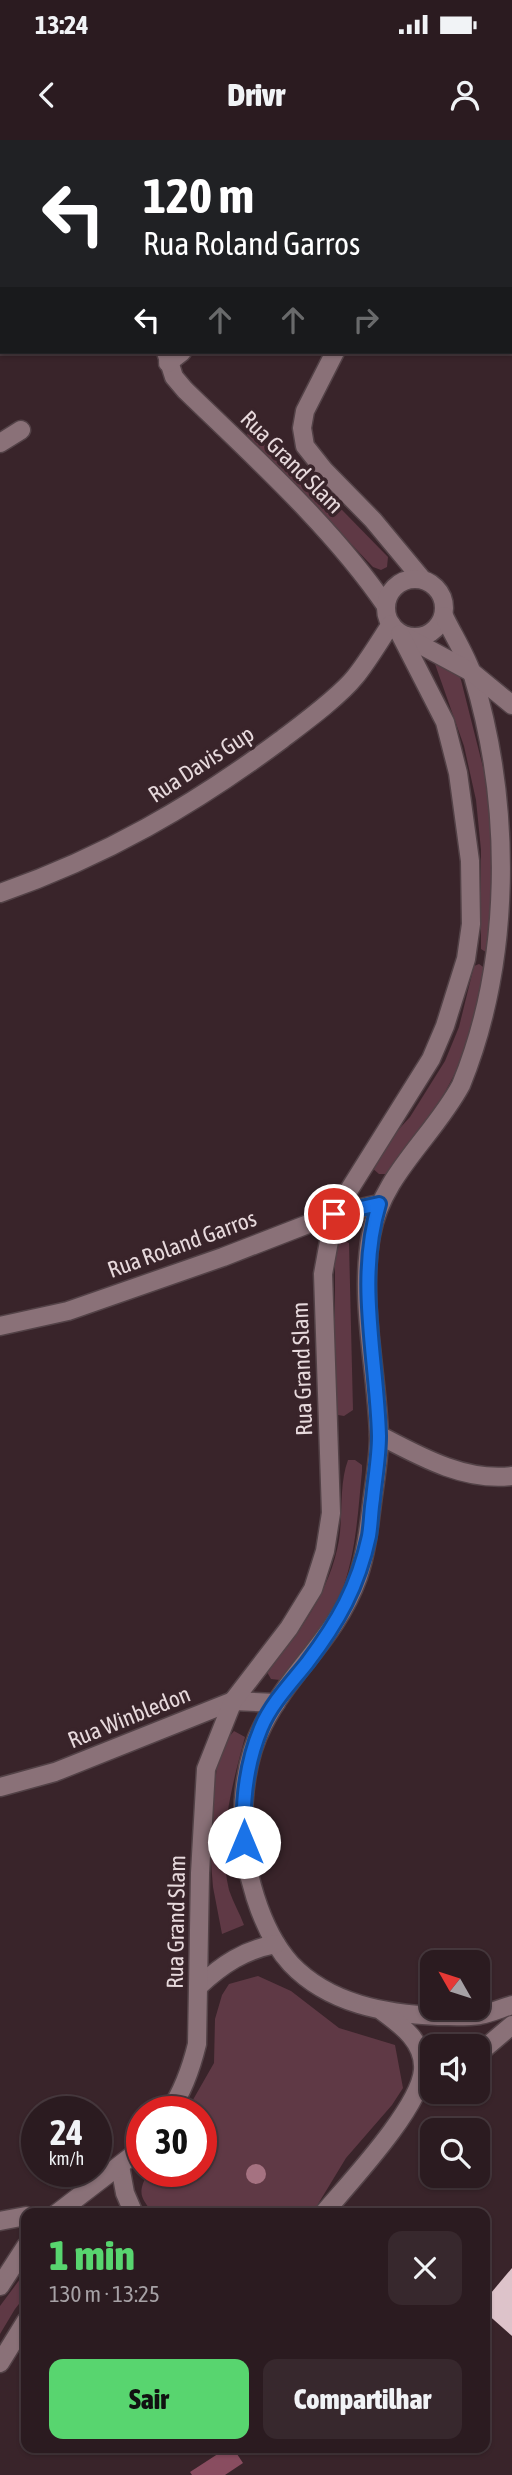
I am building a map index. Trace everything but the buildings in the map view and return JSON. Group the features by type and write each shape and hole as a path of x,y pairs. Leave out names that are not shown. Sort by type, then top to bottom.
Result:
{"street":[{"name":"Rua Grand Slam","path":"334,354 305,411 302,428 305,446 324,470 373,520 422,579"},
{"name":"Rua Grand Slam","path":"172,355 174,377 185,390 349,556 386,606"},
{"path":"0,443 21,430"},
{"path":"512,705 472,673 432,653 395,629 387,616 386,606 394,588 402,582 422,579 431,583 443,597 444,616 472,673 498,765 506,815 508,903 501,968 475,1057 445,1112 406,1161 379,1204 371,1237 368,1270 369,1320 379,1435 369,1534 359,1574 337,1622 261,1727 245,1787 243,1819 246,1864 276,1944 293,1965 313,1981 353,2003 380,2010 453,2016 479,2015 512,2005"},
{"path":"395,629 408,637 426,636 440,624 444,616"},
{"name":"Rua Grand Slam","path":"179,2096 197,2044 200,1873 206,1769 233,1701 289,1628 313,1589 325,1551 331,1513 323,1274 334,1214 431,1059 445,1026 466,959 471,924 470,861 458,773 445,722 395,629"},
{"name":"Rua Davis Gup","path":"0,893 22,886 127,838 173,814 236,774 297,728 354,679 395,629"},
{"name":"Rua Roland Garros","path":"0,1326 68,1311 334,1214 379,1204"},
{"path":"379,1435 425,1459 460,1471 502,1478 512,1476"},
{"name":"Rua Winbledon","path":"0,1787 55,1772 233,1701 276,1703"},
{"path":"199,1986 235,1957 257,1947 276,1944"},
{"path":"328,2208 411,2103 423,2070 415,2042 405,2028 380,2010"},
{"path":"490,2044 512,2025"},
{"path":"411,2103 420,2097"},
{"path":"63,2208 126,2161"},
{"path":"120,2166 125,2193 131,2208"},
{"path":"0,2221 21,2217"},
{"path":"1,2284 21,2254"},
{"path":"0,2364 21,2329"}],"shaded area":[{"path":"258,424 388,557 387,567 381,570 373,567 247,435 249,429"},
{"path":"452,657 461,680 488,787 494,829 489,954 481,949 481,850 476,800 464,746 435,664 435,658"},
{"path":"479,964 486,969 487,975 458,1067 414,1140 388,1174 379,1174 371,1167 389,1140 410,1117 445,1061 459,1027 474,966"},
{"path":"342,1240 349,1243 353,1410 344,1416 338,1415 335,1409 335,1244"},
{"path":"348,1460 355,1460 362,1465 362,1471 353,1549 344,1586 327,1621 311,1644 280,1680 271,1679 267,1672 312,1611 335,1559 343,1479"},
{"path":"234,1731 245,1737 231,1793 225,1852 229,1890 244,1925 222,1934 213,1887 209,1837 218,1757"},
{"path":"258,1976 291,1991 339,2028 395,2045 403,2088 392,2105 346,2158 316,2208 149,2208 145,2203 143,2187 217,2187 217,2096 195,2096 214,2063 215,2019 222,1995 229,1984"},
{"path":"21,2278 21,2301 0,2334 0,2306"},
{"path":"219,2453 236,2453 243,2463 225,2475 192,2475 190,2472"}],"route":[{"path":"244,1842 245,1787 261,1727 337,1622 359,1574 369,1534 379,1435 369,1320 368,1270 371,1237 379,1204 334,1214"}]}
